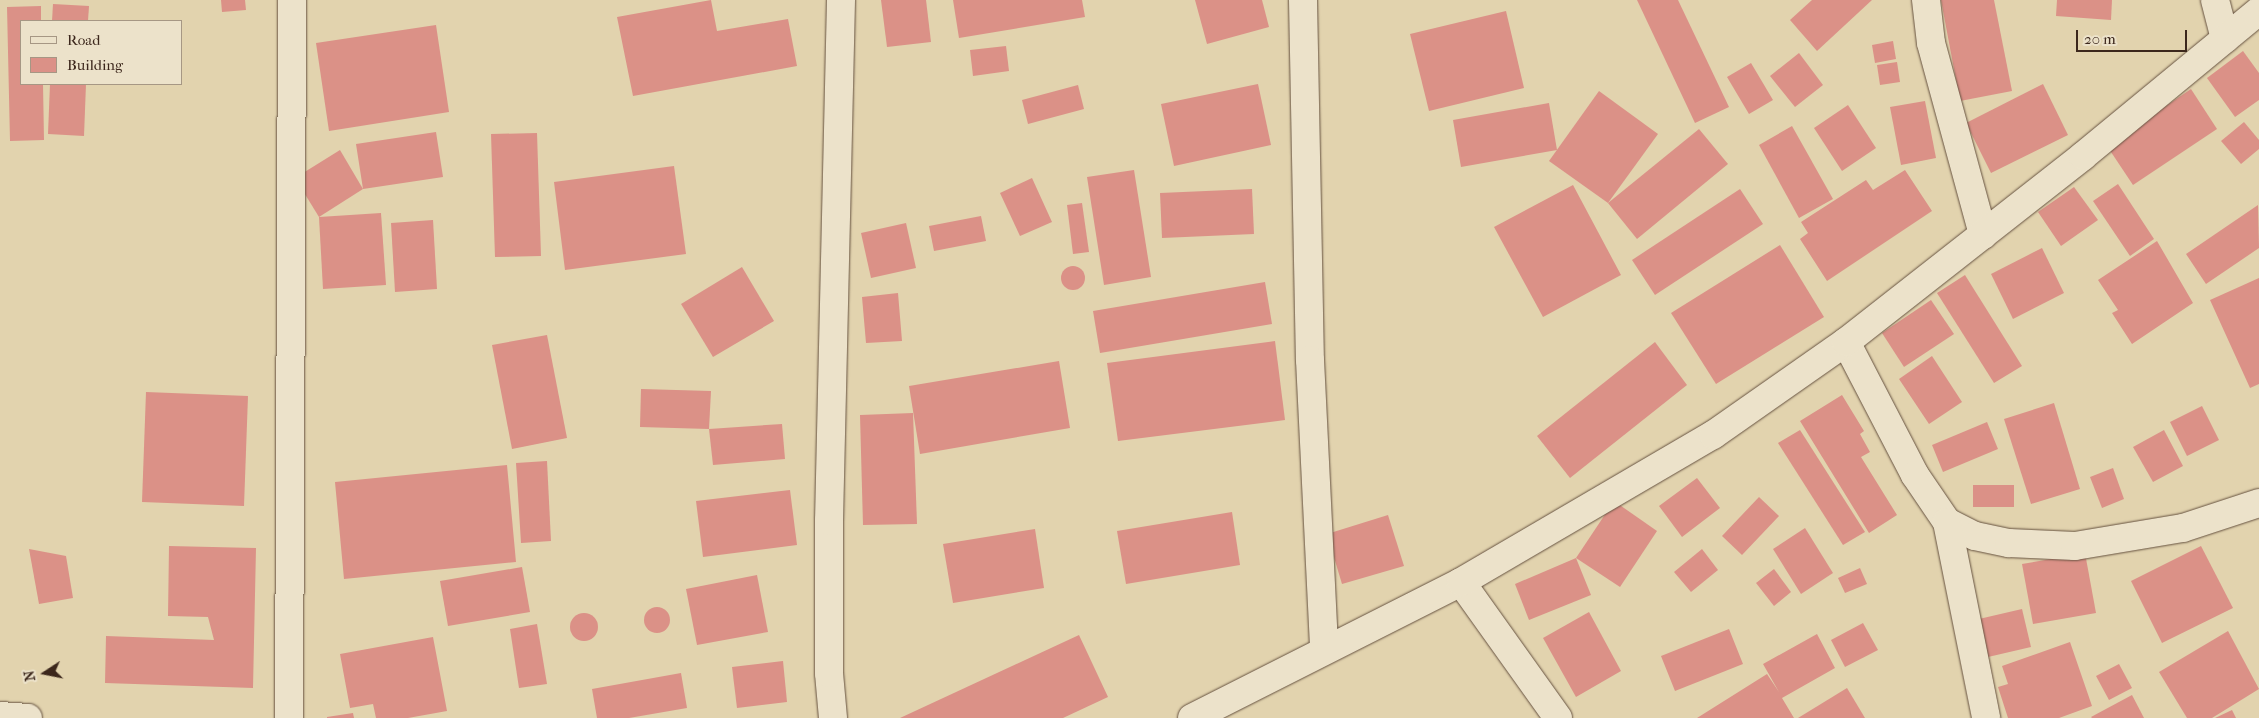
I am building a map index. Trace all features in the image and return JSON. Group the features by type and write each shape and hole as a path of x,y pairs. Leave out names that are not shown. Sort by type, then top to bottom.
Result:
{"street":[{"path":"289,718 292,0"},
{"path":"833,718 829,673 829,521 842,0"},
{"path":"1303,0 1310,360 1324,650"},
{"path":"1926,0 1931,43 1982,234"},
{"path":"2215,0 2225,38"},
{"path":"1192,718 1461,582 1713,435 1846,342 2259,11"},
{"path":"1846,342 1915,475 1947,522 1986,718"},
{"path":"1947,522 1975,536 2009,544 2075,546 2183,528 2259,503"},
{"path":"1461,582 1558,718"},
{"path":"0,716 28,718"}],"building":[{"path":"221,0 245,0 246,10 222,12"},
{"path":"711,0 717,31 788,19 797,66 633,96 617,17"},
{"path":"881,0 926,0 931,42 887,47"},
{"path":"953,0 1082,0 1085,17 959,38"},
{"path":"1195,0 1262,0 1269,27 1207,44"},
{"path":"1637,0 1678,0 1729,107 1695,123"},
{"path":"1812,0 1872,0 1817,51 1790,20"},
{"path":"1941,0 1994,0 2012,91 1960,101"},
{"path":"2057,0 2112,0 2111,20 2056,16"},
{"path":"53,4 89,6 88,20 52,20"},
{"path":"41,6 41,20 20,20 20,85 43,85 44,140 10,141 7,7"},
{"path":"1506,11 1524,88 1429,111 1410,34"},
{"path":"436,25 449,112 329,131 316,43"},
{"path":"1893,41 1896,59 1875,63 1872,45"},
{"path":"1006,46 1009,71 973,76 970,50"},
{"path":"2243,51 2259,73 2259,100 2235,117 2207,78"},
{"path":"1799,53 1823,85 1795,107 1770,76"},
{"path":"1897,62 1900,82 1880,85 1877,65"},
{"path":"1751,63 1773,100 1749,114 1727,77"},
{"path":"1258,84 1271,145 1174,166 1161,104"},
{"path":"2043,84 2068,135 1991,173 1966,123"},
{"path":"50,85 86,85 84,136 48,134"},
{"path":"1078,85 1084,109 1028,124 1022,100"},
{"path":"2191,89 2217,129 2133,185 2107,146"},
{"path":"1599,91 1658,134 1608,203 1549,161"},
{"path":"1925,101 1936,158 1901,165 1890,107"},
{"path":"1549,103 1557,150 1461,167 1453,120"},
{"path":"1848,105 1876,148 1842,171 1814,128"},
{"path":"2244,122 2259,140 2259,149 2241,164 2221,141"},
{"path":"1792,126 1833,199 1799,218 1759,145"},
{"path":"1699,129 1728,164 1637,239 1608,203"},
{"path":"436,132 443,177 363,189 356,144"},
{"path":"537,133 541,256 495,257 491,134"},
{"path":"340,150 363,189 319,217 295,178"},
{"path":"674,166 686,254 565,270 554,182"},
{"path":"1134,170 1151,277 1104,285 1087,177"},
{"path":"1905,170 1932,211 1827,281 1800,239 1808,233 1801,222 1866,180 1873,190"},
{"path":"1032,178 1052,222 1020,236 1000,193"},
{"path":"2118,184 2154,239 2130,256 2093,201"},
{"path":"1573,185 1621,275 1543,317 1494,227"},
{"path":"2074,187 2098,220 2061,246 2038,212"},
{"path":"1252,189 1254,234 1162,238 1160,193"},
{"path":"1740,189 1763,224 1655,295 1632,260"},
{"path":"1082,203 1089,252 1073,254 1067,205"},
{"path":"2258,205 2259,248 2206,284 2186,254"},
{"path":"381,213 386,285 323,289 319,217"},
{"path":"981,216 986,241 934,251 929,226"},
{"path":"433,220 437,289 395,292 391,223"},
{"path":"906,223 916,268 871,278 861,233"},
{"path":"2157,241 2193,303 2132,344 2112,313 2118,310 2098,280"},
{"path":"1780,245 1824,317 1716,384 1671,313"},
{"path":"2042,248 2064,293 2013,319 1991,274"},
{"path":"1073,266 1082,269 1085,278 1082,287 1073,290 1064,287 1061,278 1064,269"},
{"path":"742,267 774,321 713,357 681,304"},
{"path":"1965,275 2022,366 1994,383 1937,293"},
{"path":"2259,278 2259,384 2250,388 2210,300"},
{"path":"1265,282 1272,324 1100,353 1093,311"},
{"path":"898,293 902,341 866,343 862,297"},
{"path":"1931,300 1954,334 1904,367 1882,333"},
{"path":"547,335 567,438 512,449 492,345"},
{"path":"1275,341 1285,420 1118,441 1107,363"},
{"path":"1655,342 1687,385 1570,478 1537,436"},
{"path":"1932,356 1962,402 1929,424 1899,379"},
{"path":"1059,361 1070,428 920,454 909,386"},
{"path":"641,389 711,391 709,429 640,427"},
{"path":"146,392 248,396 244,506 142,502"},
{"path":"1842,395 1864,431 1860,434 1870,452 1861,457 1897,515 1869,533 1800,421"},
{"path":"2054,403 2080,489 2031,504 2004,419"},
{"path":"2202,406 2219,440 2187,456 2170,422"},
{"path":"913,413 917,524 863,525 860,415"},
{"path":"1987,422 1998,449 1943,472 1932,445"},
{"path":"782,424 785,459 713,465 709,429"},
{"path":"1800,430 1865,532 1843,545 1778,443"},
{"path":"2164,430 2183,466 2153,482 2133,447"},
{"path":"547,461 551,541 521,543 516,463"},
{"path":"507,465 516,562 344,579 335,482"},
{"path":"2113,468 2124,499 2102,508 2090,477"},
{"path":"1697,478 1720,508 1682,537 1659,506"},
{"path":"1973,485 2014,485 2014,507 1973,507"},
{"path":"790,490 797,545 703,557 696,501"},
{"path":"1759,497 1779,516 1742,555 1722,536"},
{"path":"1614,501 1657,531 1620,587 1576,558"},
{"path":"1232,512 1240,565 1126,584 1117,531"},
{"path":"1388,515 1404,566 1342,584 1327,534"},
{"path":"1805,528 1833,573 1801,594 1773,549"},
{"path":"1035,529 1044,588 953,603 943,544"},
{"path":"169,546 256,548 253,688 105,683 106,636 214,640 208,617 168,616"},
{"path":"2201,546 2233,608 2162,643 2131,581"},
{"path":"29,549 66,556 73,598 39,604"},
{"path":"1702,549 1718,570 1691,592 1674,572"},
{"path":"2085,553 2096,613 2033,624 2022,564"},
{"path":"1576,558 1591,595 1529,620 1515,584"},
{"path":"522,567 530,612 448,626 440,581"},
{"path":"1860,568 1867,584 1845,593 1838,578"},
{"path":"1774,569 1791,592 1774,606 1756,583"},
{"path":"757,575 768,632 697,645 686,589"},
{"path":"657,607 667,610 670,620 667,630 657,633 647,630 644,620 647,610"},
{"path":"2022,609 2031,647 1988,657 1979,619"},
{"path":"1589,612 1621,671 1576,697 1543,638"},
{"path":"584,613 594,617 598,627 594,637 584,641 574,637 570,627 574,617"},
{"path":"1863,623 1878,650 1845,667 1831,640"},
{"path":"537,624 547,684 519,688 510,629"},
{"path":"1729,629 1743,664 1675,691 1661,656"},
{"path":"2228,631 2259,689 2212,718 2187,718 2159,672"},
{"path":"1817,634 1835,668 1782,698 1794,718 1697,718 1767,674 1779,692 1763,664"},
{"path":"1079,635 1108,697 1063,718 900,718"},
{"path":"433,637 447,711 408,718 376,718 373,704 350,708 340,654"},
{"path":"2070,642 2092,706 2059,718 2008,718 1998,687 2008,684 2002,666"},
{"path":"783,661 787,702 737,708 732,667"},
{"path":"2119,664 2132,688 2109,700 2096,676"},
{"path":"681,673 687,708 629,718 597,718 592,689"},
{"path":"1847,688 1865,718 1798,718"},
{"path":"2132,695 2144,718 2091,717"},
{"path":"2232,710 2236,718 2215,718"},
{"path":"353,713 354,718 327,718 327,717"}]}
